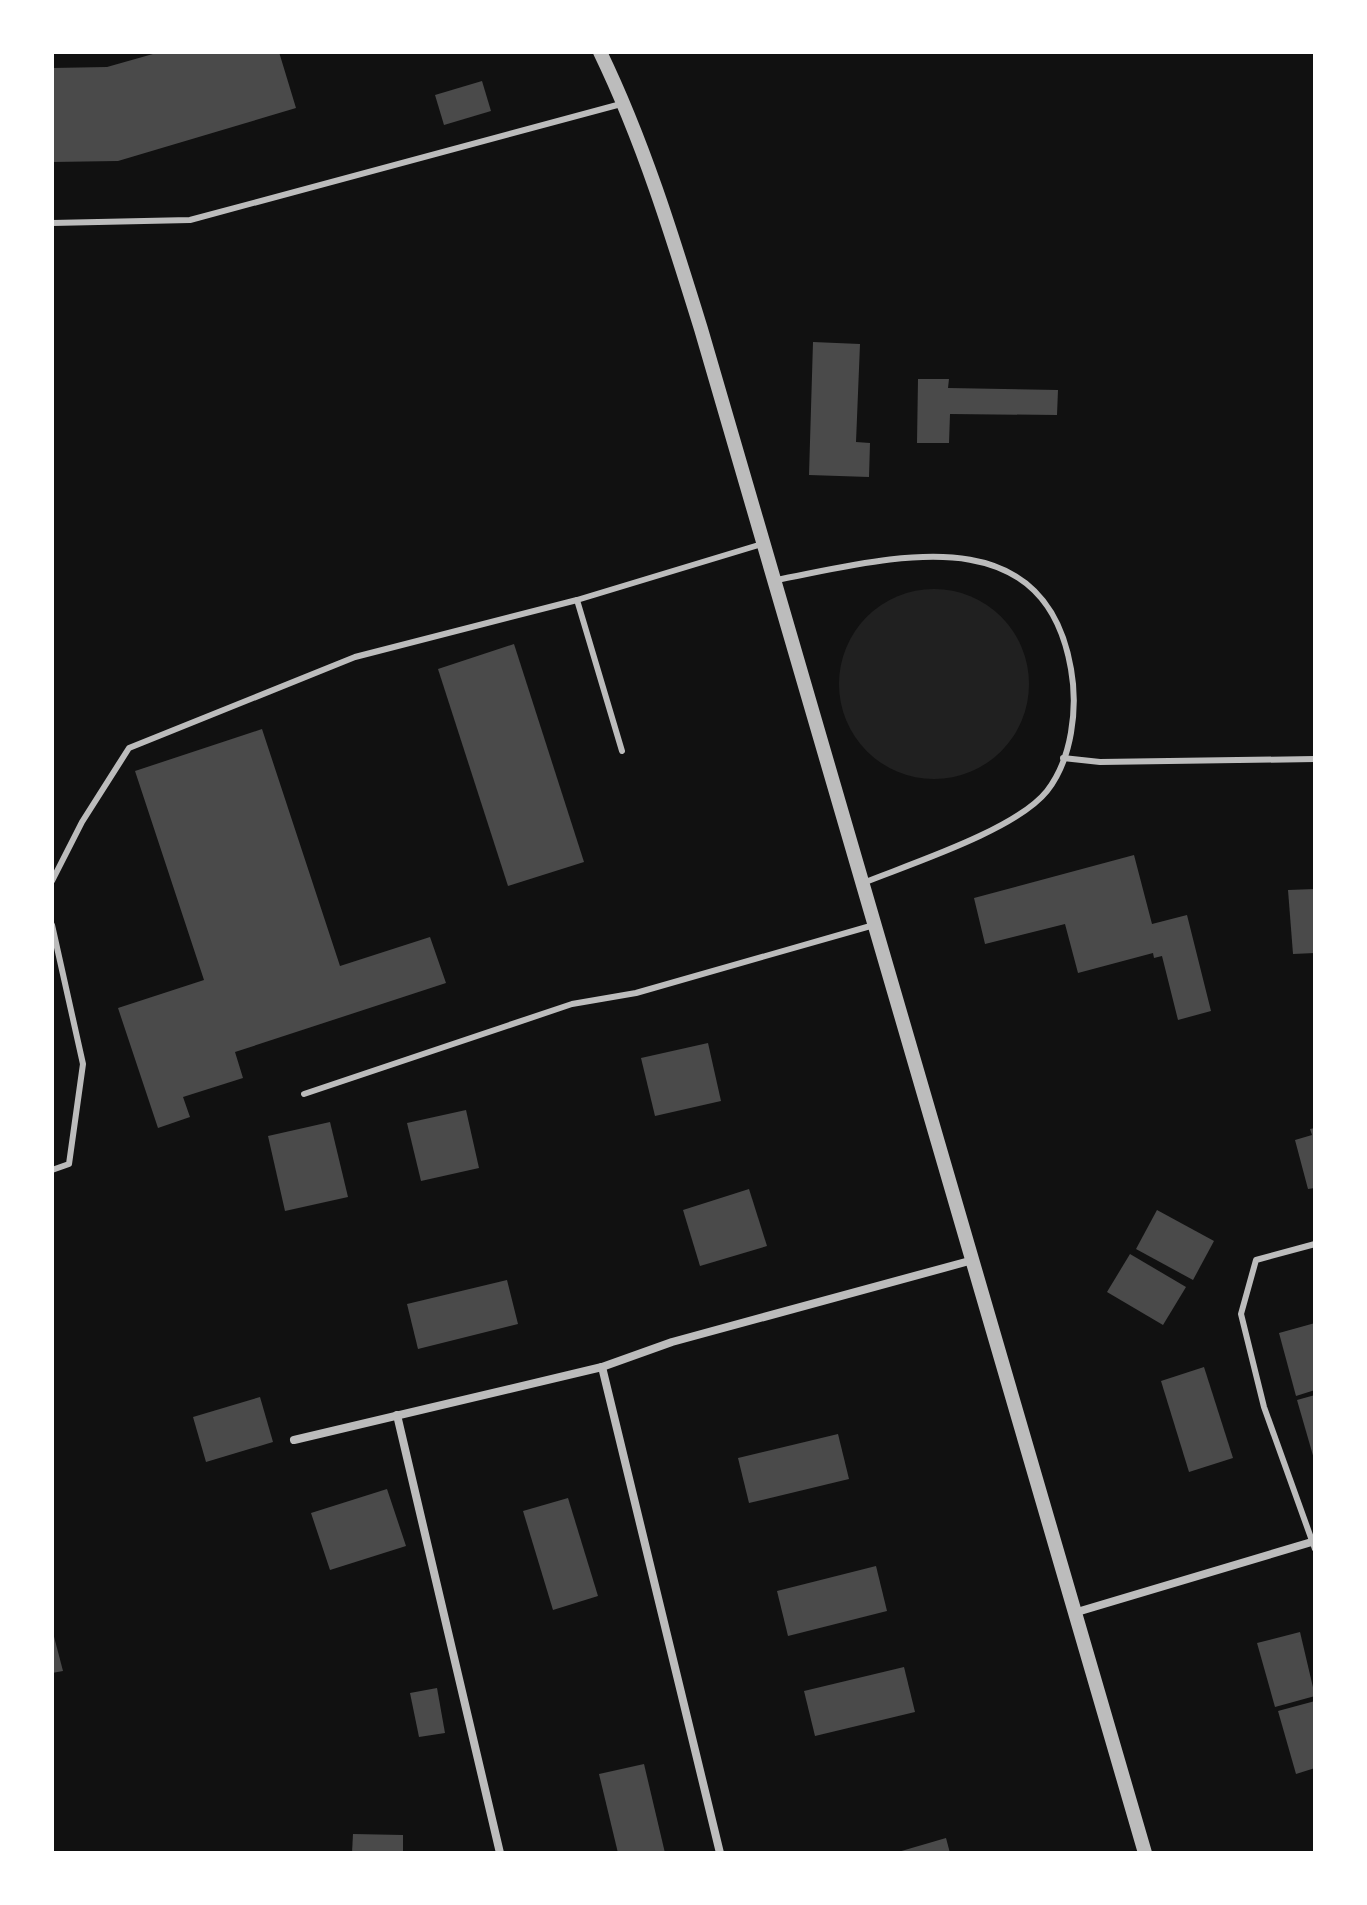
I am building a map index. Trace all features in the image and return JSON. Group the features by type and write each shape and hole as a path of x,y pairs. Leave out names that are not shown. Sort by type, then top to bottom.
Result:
{"street":[{"path":"600,52 625,103 670,227 1145,1853"},
{"path":"294,1440 602,1367 672,1342 973,1260"},
{"path":"602,1367 720,1853"},
{"path":"397,1415 500,1853"},
{"path":"1077,1612 1314,1544"}],"lane":[{"path":"52,223 190,220 625,103"},
{"path":"52,881 82,822 129,748 355,657 577,600 762,544"},
{"path":"773,580 894,558 949,556 992,562 1029,584 1053,610 1068,650 1076,696 1063,758 1046,792 1007,822 862,883"},
{"path":"577,600 622,751"},
{"path":"1063,758 1100,762 1315,759"},
{"path":"52,925 83,1064 69,1164 52,1170"},
{"path":"304,1094 572,1004 636,993 874,925"},
{"path":"1314,1544 1264,1407 1241,1314 1256,1260 1315,1244"}],"shaded area":[{"path":"934,589 953,590 971,596 1002,616 1022,647 1028,665 1028,703 1022,721 1002,752 971,772 953,778 934,779 915,778 897,772 866,752 846,721 840,703 839,684 840,665 846,647 866,616 897,596 915,590"}],"building":[{"path":"160,52 279,52 296,108 118,161 52,162 52,68 107,67"},
{"path":"482,81 491,111 444,125 435,95"},
{"path":"813,342 860,344 856,442 870,443 869,477 809,475"},
{"path":"918,379 949,379 948,388 1058,390 1057,415 950,414 949,443 917,443"},
{"path":"514,644 584,862 508,886 438,669"},
{"path":"262,729 340,966 430,937 446,983 235,1052 243,1078 183,1097 190,1117 158,1128 118,1008 204,980 135,771"},
{"path":"1134,855 1152,924 1187,915 1211,1011 1178,1020 1162,956 1154,958 1153,953 1078,973 1065,924 985,944 974,898"},
{"path":"1315,889 1315,953 1293,954 1288,890"},
{"path":"708,1043 721,1101 655,1116 641,1058"},
{"path":"466,1110 479,1168 421,1181 407,1123"},
{"path":"330,1122 348,1197 285,1211 268,1136"},
{"path":"1315,1128 1315,1188 1308,1189 1295,1140 1312,1135 1310,1129"},
{"path":"749,1189 767,1246 700,1266 683,1210"},
{"path":"1157,1210 1214,1241 1193,1280 1136,1249"},
{"path":"1130,1254 1186,1287 1163,1325 1107,1292"},
{"path":"507,1280 518,1324 418,1349 407,1304"},
{"path":"1315,1323 1315,1390 1296,1396 1279,1333"},
{"path":"1204,1367 1233,1458 1189,1472 1161,1381"},
{"path":"1315,1395 1315,1459 1314,1459 1297,1400"},
{"path":"260,1397 273,1442 206,1462 193,1417"},
{"path":"838,1434 849,1479 749,1503 738,1458"},
{"path":"387,1489 406,1546 330,1570 311,1513"},
{"path":"568,1498 598,1596 553,1610 523,1511"},
{"path":"876,1566 887,1611 788,1636 777,1591"},
{"path":"52,1629 63,1671 52,1673"},
{"path":"1300,1632 1315,1696 1275,1707 1257,1643"},
{"path":"904,1667 915,1712 815,1736 804,1691"},
{"path":"437,1688 445,1733 419,1737 410,1693"},
{"path":"1315,1701 1315,1768 1296,1774 1278,1711"},
{"path":"644,1764 665,1853 618,1853 599,1774"},
{"path":"353,1834 403,1835 403,1853 352,1853"},
{"path":"946,1838 950,1853 898,1853 898,1852"}]}
